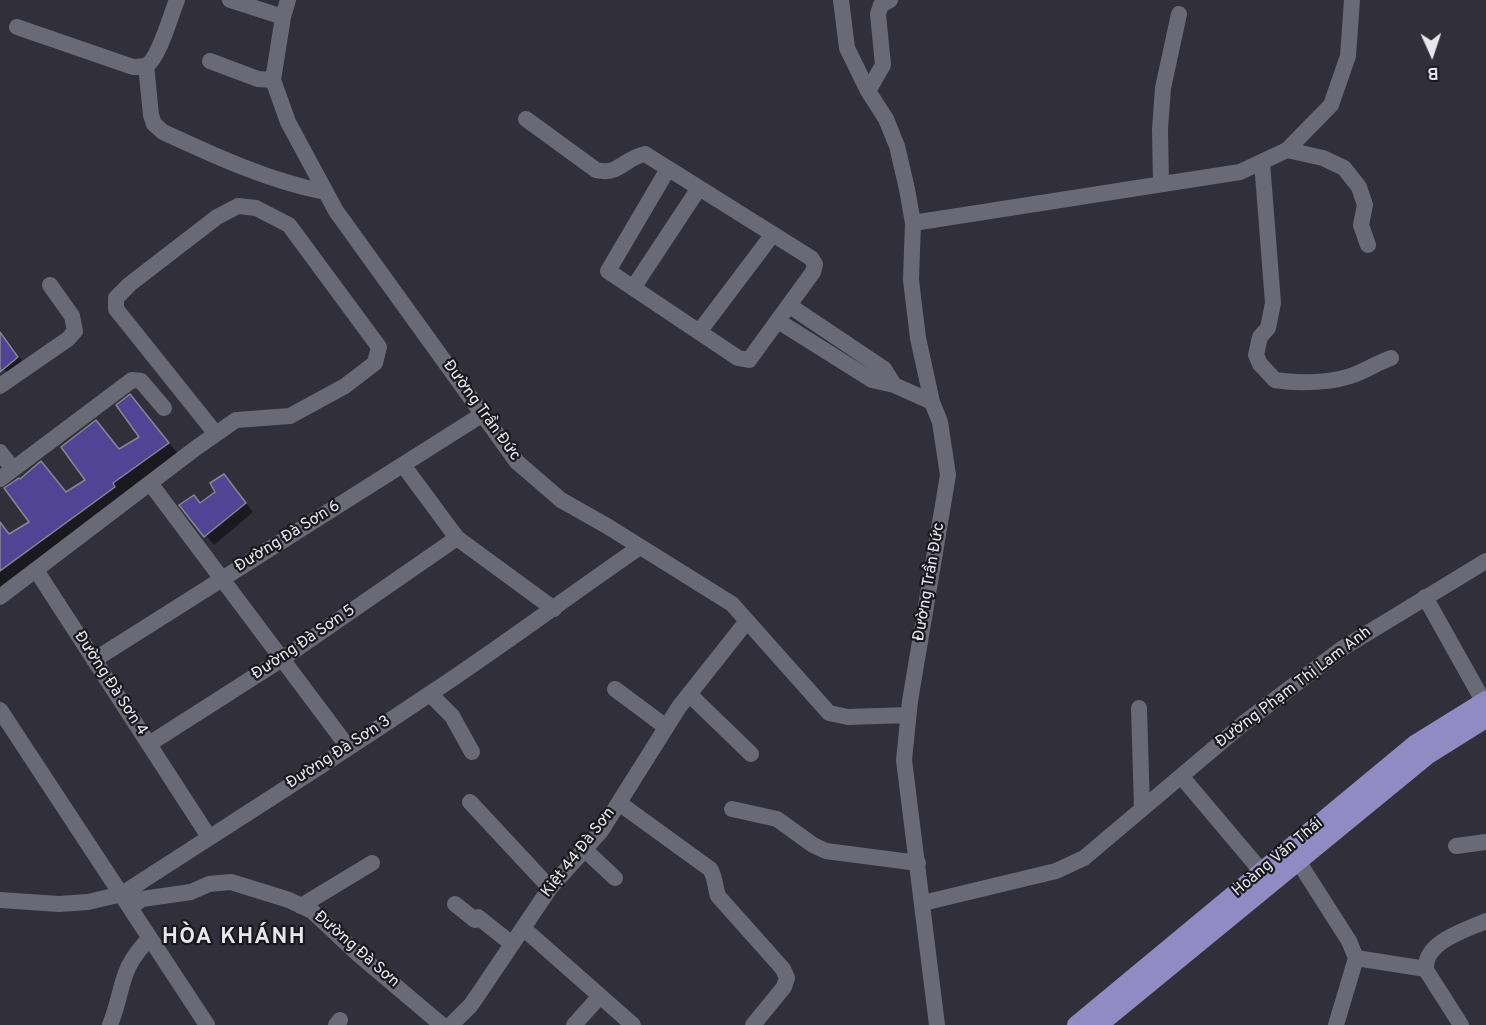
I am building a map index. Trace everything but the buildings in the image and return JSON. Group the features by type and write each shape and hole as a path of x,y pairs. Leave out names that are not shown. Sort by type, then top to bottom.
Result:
{"main road":[{"path":"1099,1025 1485,706"},
{"name":"Hoàng Văn Thái","path":"1076,1025 1415,744 1485,706"}],"street":[{"path":"17,27 133,67 146,65 154,57 177,0"},
{"path":"230,0 283,17"},
{"name":"Đường Trần Đức","path":"288,0 273,80 288,122 336,211 517,462 561,500 732,604 829,713 848,717 908,715"},
{"name":"Đường Trần Đức","path":"841,0 847,48 868,91 886,118 897,146 913,223 910,280 918,338 932,402 940,422 948,475 908,715 904,760 937,1025"},
{"path":"868,91 884,65 878,14 880,5 890,0"},
{"path":"913,223 1240,172 1287,150 1331,105 1348,56 1352,0"},
{"path":"1161,184 1160,129 1163,88 1179,14"},
{"path":"210,61 258,79 273,80"},
{"path":"146,65 151,115 154,124 163,132 240,166 304,188 325,192"},
{"path":"526,119 596,170 608,173 619,168 634,156 645,154 668,168 699,188 812,258 815,264 813,272 749,360 738,358 608,271 668,168"},
{"path":"1287,150 1323,158 1344,168 1359,187 1365,205 1361,225 1368,245"},
{"path":"1262,162 1273,303 1268,328 1257,345 1256,355 1260,364 1275,380 1314,382 1357,374 1378,362 1391,358"},
{"path":"633,288 699,188"},
{"path":"0,597 236,420 290,416 345,386 375,363 379,347 289,225 256,208 238,206 218,217 130,284 116,298 116,309 216,434"},
{"path":"699,332 773,234"},
{"path":"0,386 68,339 75,331 72,316 50,285"},
{"path":"790,306 884,369 894,385"},
{"path":"778,321 872,380 894,385 932,402"},
{"path":"0,452 7,474 132,380 141,381 164,408"},
{"name":"Đường Đà Sơn 6","path":"94,660 483,414"},
{"path":"403,465 457,538 554,609"},
{"path":"150,483 348,747"},
{"name":"Đường Đà Sơn 5","path":"149,744 282,659 457,538"},
{"name":"Đường Đà Sơn 3","path":"126,901 209,837 430,694 640,547"},
{"name":"Đường Phạm Thị Lam Anh","path":"923,903 1056,871 1084,858 1244,723 1342,648 1486,561"},
{"name":"Đường Đà Sơn 4","path":"36,570 209,837"},
{"path":"1425,597 1485,706"},
{"name":"Kiệt 44 Đà Sơn","path":"452,1025 471,1005 550,888 601,831 666,727 747,621"},
{"path":"615,689 666,727"},
{"path":"430,694 452,716 472,752"},
{"path":"689,694 751,754"},
{"path":"1139,708 1142,809"},
{"path":"0,711 207,1025"},
{"path":"1181,776 1262,872"},
{"path":"470,802 550,888"},
{"path":"619,802 710,869 718,896 786,974 784,987 753,1025"},
{"path":"732,809 777,819 813,845 826,851 918,863"},
{"path":"1455,846 1486,842"},
{"path":"585,849 615,878"},
{"path":"1298,861 1349,941 1356,958 1336,1025"},
{"path":"301,906 372,863"},
{"name":"Đường Đà Sơn","path":"126,901 191,892 209,884 231,882 289,900 312,911 359,955 442,1025"},
{"path":"0,900 59,904 126,901"},
{"path":"455,904 475,920 478,917 512,944"},
{"path":"1461,1025 1426,969 1425,963 1430,953 1444,941 1486,921"},
{"path":"523,928 633,1025"},
{"path":"110,1025 124,974 135,953 150,938"},
{"path":"1356,958 1426,969"},
{"path":"574,1025 600,996"}],"district":[{"name":"HÒA KHÁNH","path":"234,939"}]}
